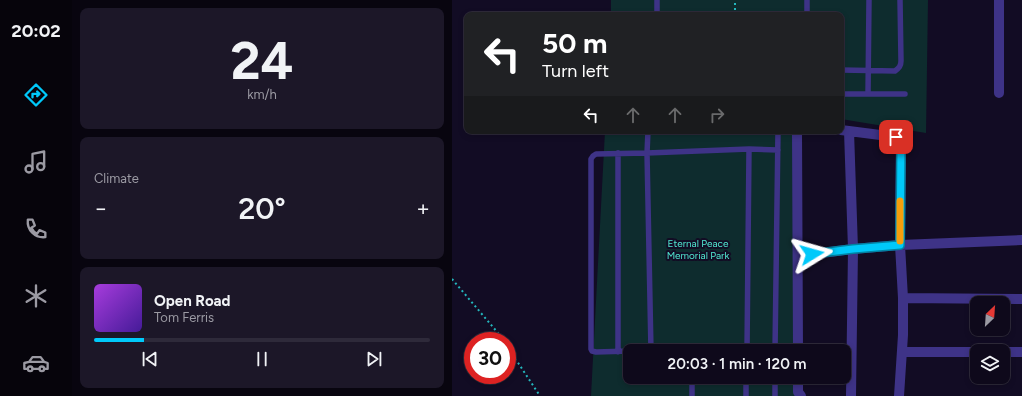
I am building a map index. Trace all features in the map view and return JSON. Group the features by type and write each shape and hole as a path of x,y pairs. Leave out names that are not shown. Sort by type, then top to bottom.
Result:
{"street":[{"path":"999,93 1000,0"},
{"path":"851,396 853,249 845,131 896,137 900,141 900,245 903,298 903,352 899,396"},
{"path":"797,134 798,344"},
{"path":"798,256 900,245 1022,240"},
{"path":"903,298 1022,299"},
{"path":"903,352 970,352"},
{"path":"1010,352 1022,352"},
{"path":"798,384 798,392 801,396"}],"lane":[{"path":"656,0 657,12"},
{"path":"807,0 807,12"},
{"path":"868,94 869,0"},
{"path":"844,70 895,70 901,65 900,0"},
{"path":"844,94 905,94"},
{"path":"648,134 647,153 652,344"},
{"path":"776,344 778,134"},
{"path":"747,344 749,149"},
{"path":"623,352 596,352 592,351 591,349 591,159 593,156 596,154 749,149 778,150"},
{"path":"618,154 618,352"},
{"path":"692,384 692,396"},
{"path":"746,384 746,396"},
{"path":"775,384 775,396"}],"path":[{"path":"735,0 735,12"},
{"path":"452,279 497,332"},
{"path":"516,360 540,396"}],"green space":[{"path":"611,0 928,0 926,133 844,119 844,12 611,12"},
{"name":"Eternal Peace Memorial Park","path":"605,134 798,134 797,344 623,344 623,384 797,384 797,396 591,396"}],"slow traffic":[{"path":"900,201 900,241"}],"route":[{"path":"812,254 900,245 901,147 900,141 896,137"}]}
